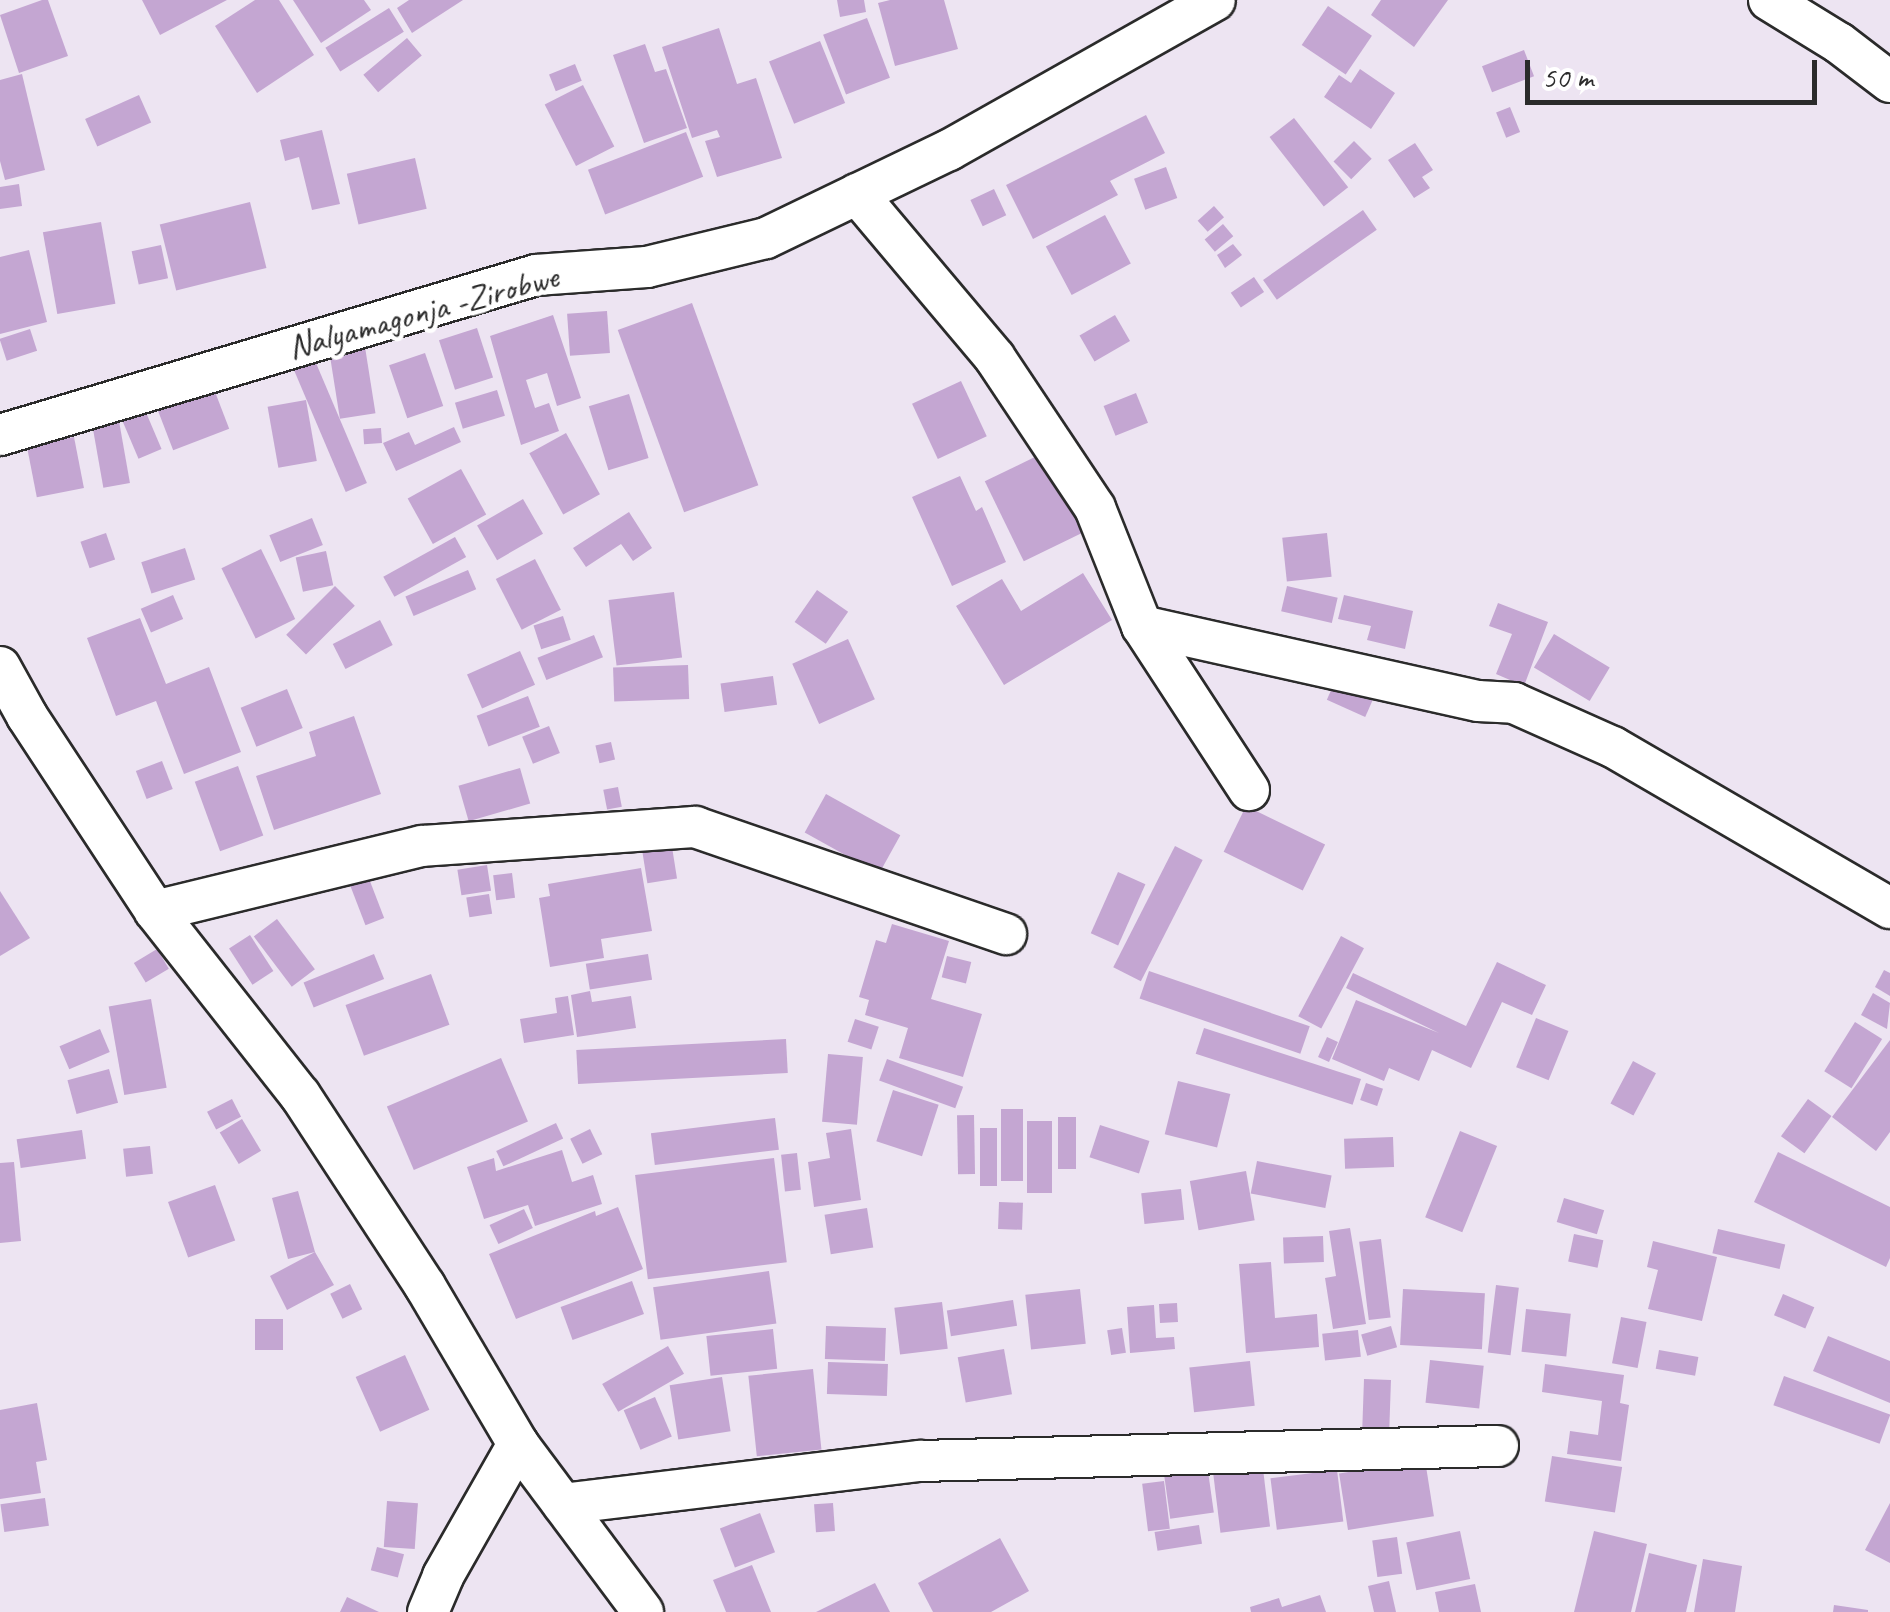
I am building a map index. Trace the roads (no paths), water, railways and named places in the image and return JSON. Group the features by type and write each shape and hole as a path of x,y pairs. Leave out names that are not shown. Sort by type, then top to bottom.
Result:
{"street":[{"name":"Nalyamagonja -Zirobwe","path":"0,434 536,275 648,268 766,238 949,150 1215,0"},
{"path":"1769,0 1840,44 1890,82"},
{"path":"858,194 995,358 1062,458 1094,508 1142,626 1249,790"},
{"path":"1142,626 1478,701 1514,703 1613,746 1890,908"},
{"path":"0,667 155,911 300,1094 425,1286 518,1444 643,1612"},
{"path":"155,911 422,846 695,827 1006,934"},
{"path":"428,1612 443,1576 518,1444"},
{"path":"563,1504 920,1461 1498,1446"}]}
